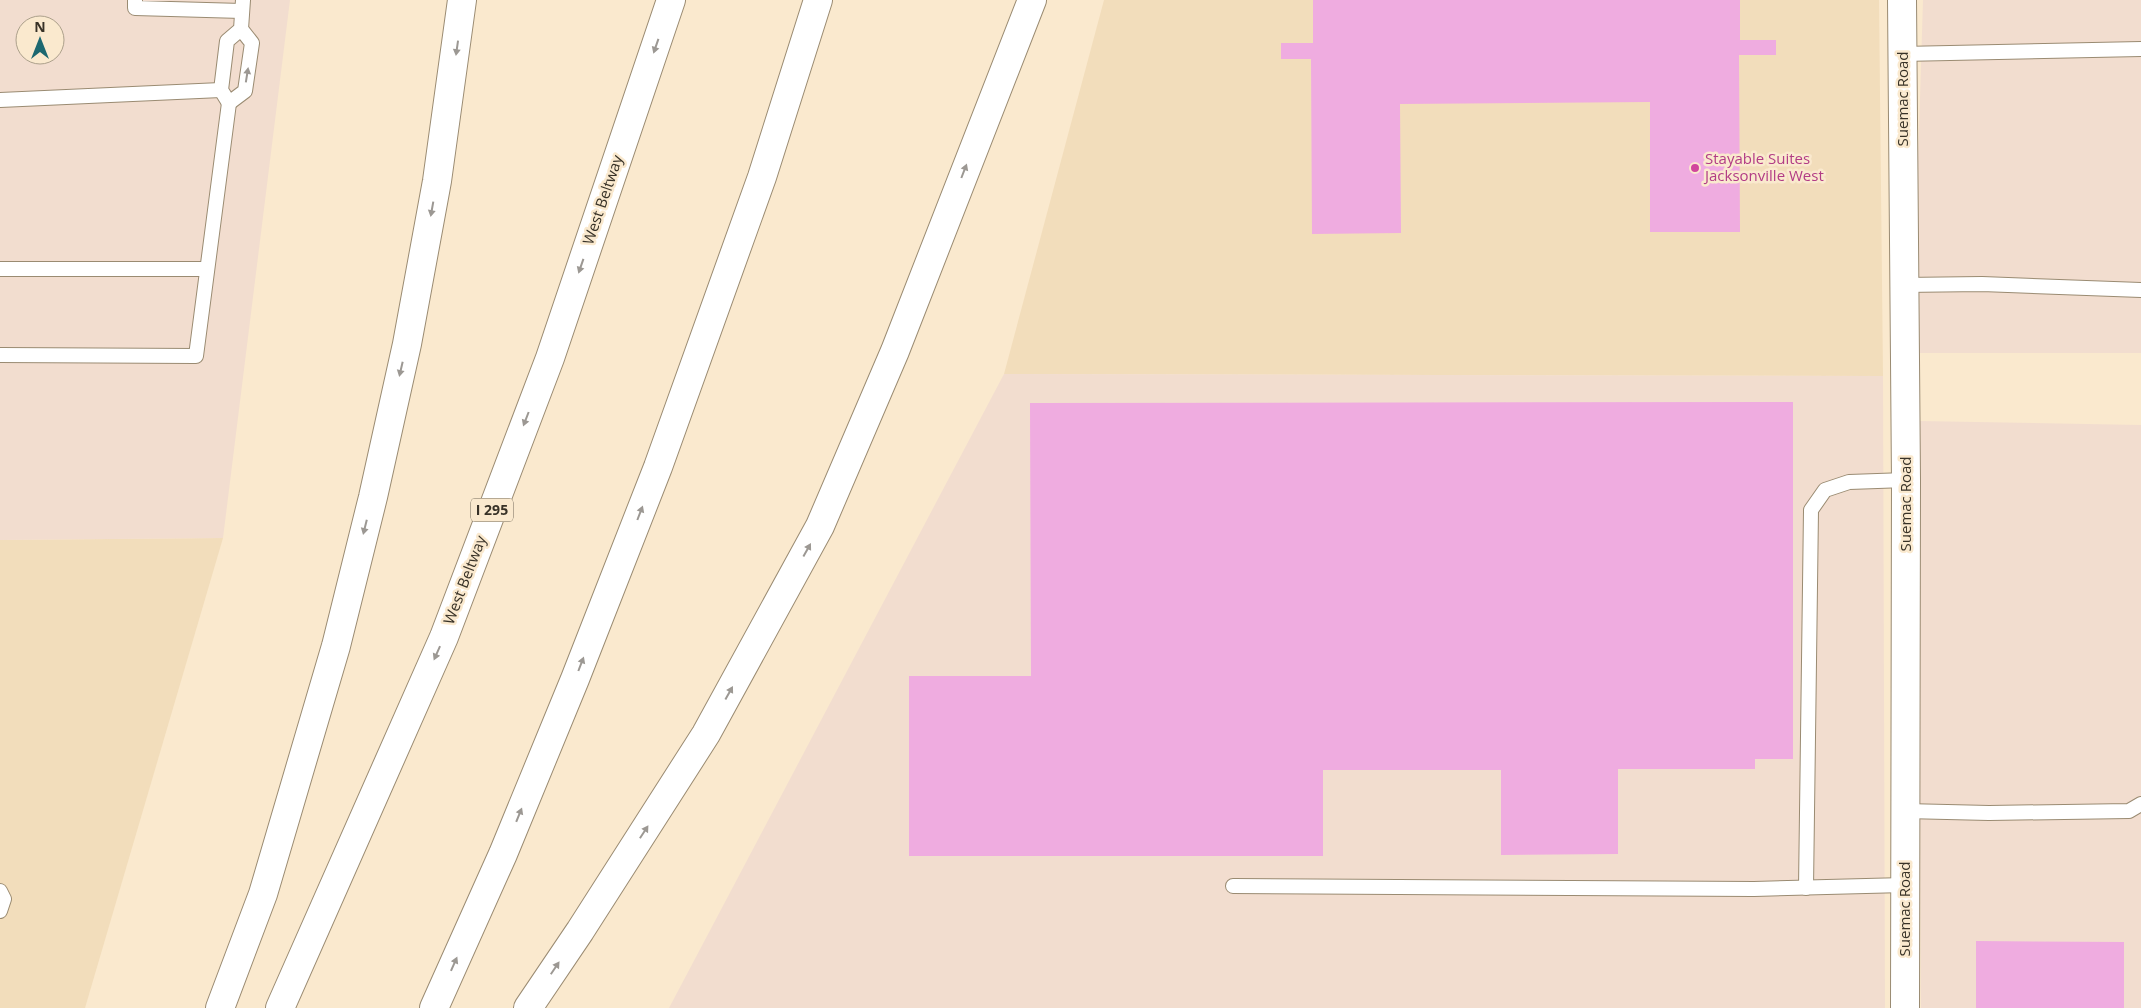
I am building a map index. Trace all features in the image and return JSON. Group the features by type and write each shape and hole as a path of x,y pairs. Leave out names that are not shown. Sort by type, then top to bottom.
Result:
{"main road":[{"path":"220,1008 263,894 336,646 373,497 407,344 437,182 462,0"},
{"name":"West Beltway","path":"280,1008 444,636 550,358 671,0"},
{"path":"434,1008 503,854 575,679 658,467 762,177 818,0"},
{"path":"989,106 1023,0"},
{"path":"528,1008 580,931 706,734 820,526 895,351 989,106 1032,0"},
{"name":"Suemac Road","path":"1902,0 1906,480 1905,1008"}],"lane":[{"path":"135,0 135,8 243,5 241,29 252,43 244,91 229,103"},
{"path":"0,355 196,356 229,103 221,90 227,41 241,29"},
{"path":"1902,54 2141,49"},
{"path":"0,100 221,90"},
{"path":"0,269 207,269"},
{"path":"1903,285 1982,284 2141,290"},
{"path":"1806,888 1811,510 1825,490 1849,482 1906,480"},
{"path":"1905,810 1989,813 2137,808"},
{"path":"1233,886 1744,889 1905,885"},
{"path":"0,891 4,899 0,911"}],"shaded area":[{"path":"0,0 290,0 223,538 0,540"},
{"path":"1104,0 1879,0 1883,376 1004,374"},
{"path":"1923,0 2141,0 2141,353 1919,353 1918,164"},
{"path":"1004,374 1883,376 1885,1008 669,1008"},
{"path":"1918,421 2141,425 2141,1008 1921,1008"},
{"path":"223,538 85,1008 0,1008 0,540"}],"building":[{"name":"Stayable Suites Jacksonville West","path":"1313,0 1740,0 1740,40 1776,40 1776,55 1739,55 1740,232 1650,232 1650,102 1400,104 1401,233 1312,234 1311,59 1281,59 1281,43 1313,43"},
{"path":"1793,402 1793,759 1755,759 1755,769 1618,769 1618,854 1501,855 1501,770 1323,770 1323,856 909,856 909,676 1031,676 1030,403"},
{"path":"1976,941 2124,942 2124,1008 1976,1008"}],"place":[{"name":"Stayable Suites Jacksonville West","path":"1695,168"}]}
